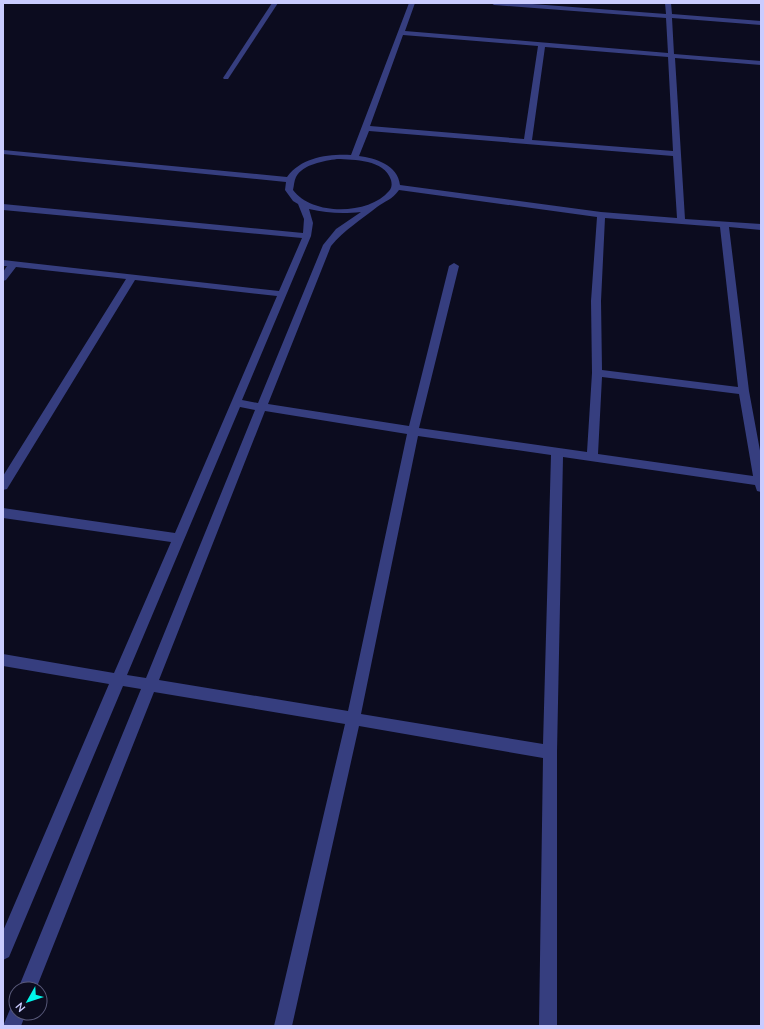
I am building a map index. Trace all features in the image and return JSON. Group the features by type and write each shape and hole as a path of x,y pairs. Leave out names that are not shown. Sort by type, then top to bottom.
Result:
{"street":[{"path":"226,78 275,3"},
{"path":"354,158 412,3"},
{"path":"494,3 582,6 669,16 761,23"},
{"path":"668,3 681,220"},
{"path":"401,33 671,54 761,63"},
{"path":"528,142 542,44"},
{"path":"366,128 677,154"},
{"path":"3,152 290,180"},
{"path":"30,981 148,685 327,245 338,231 373,207 383,202 390,196 395,187 394,177 390,171 373,161 354,158 337,157 314,162 297,171 290,180 290,190 294,197 311,207 335,212 362,210 373,207"},
{"path":"395,187 601,215 761,227"},
{"path":"3,951 307,236 310,223 309,216 301,202"},
{"path":"3,207 307,236"},
{"path":"592,458 597,373 596,301 601,215"},
{"path":"236,403 412,432 592,458 760,485 744,391 724,224"},
{"path":"3,263 282,294"},
{"path":"3,278 14,264"},
{"path":"283,1026 353,720 412,432 454,266"},
{"path":"3,486 132,277"},
{"path":"597,373 744,391"},
{"path":"548,1026 550,752 557,453"},
{"path":"3,513 179,538"},
{"path":"3,660 550,752"}]}
